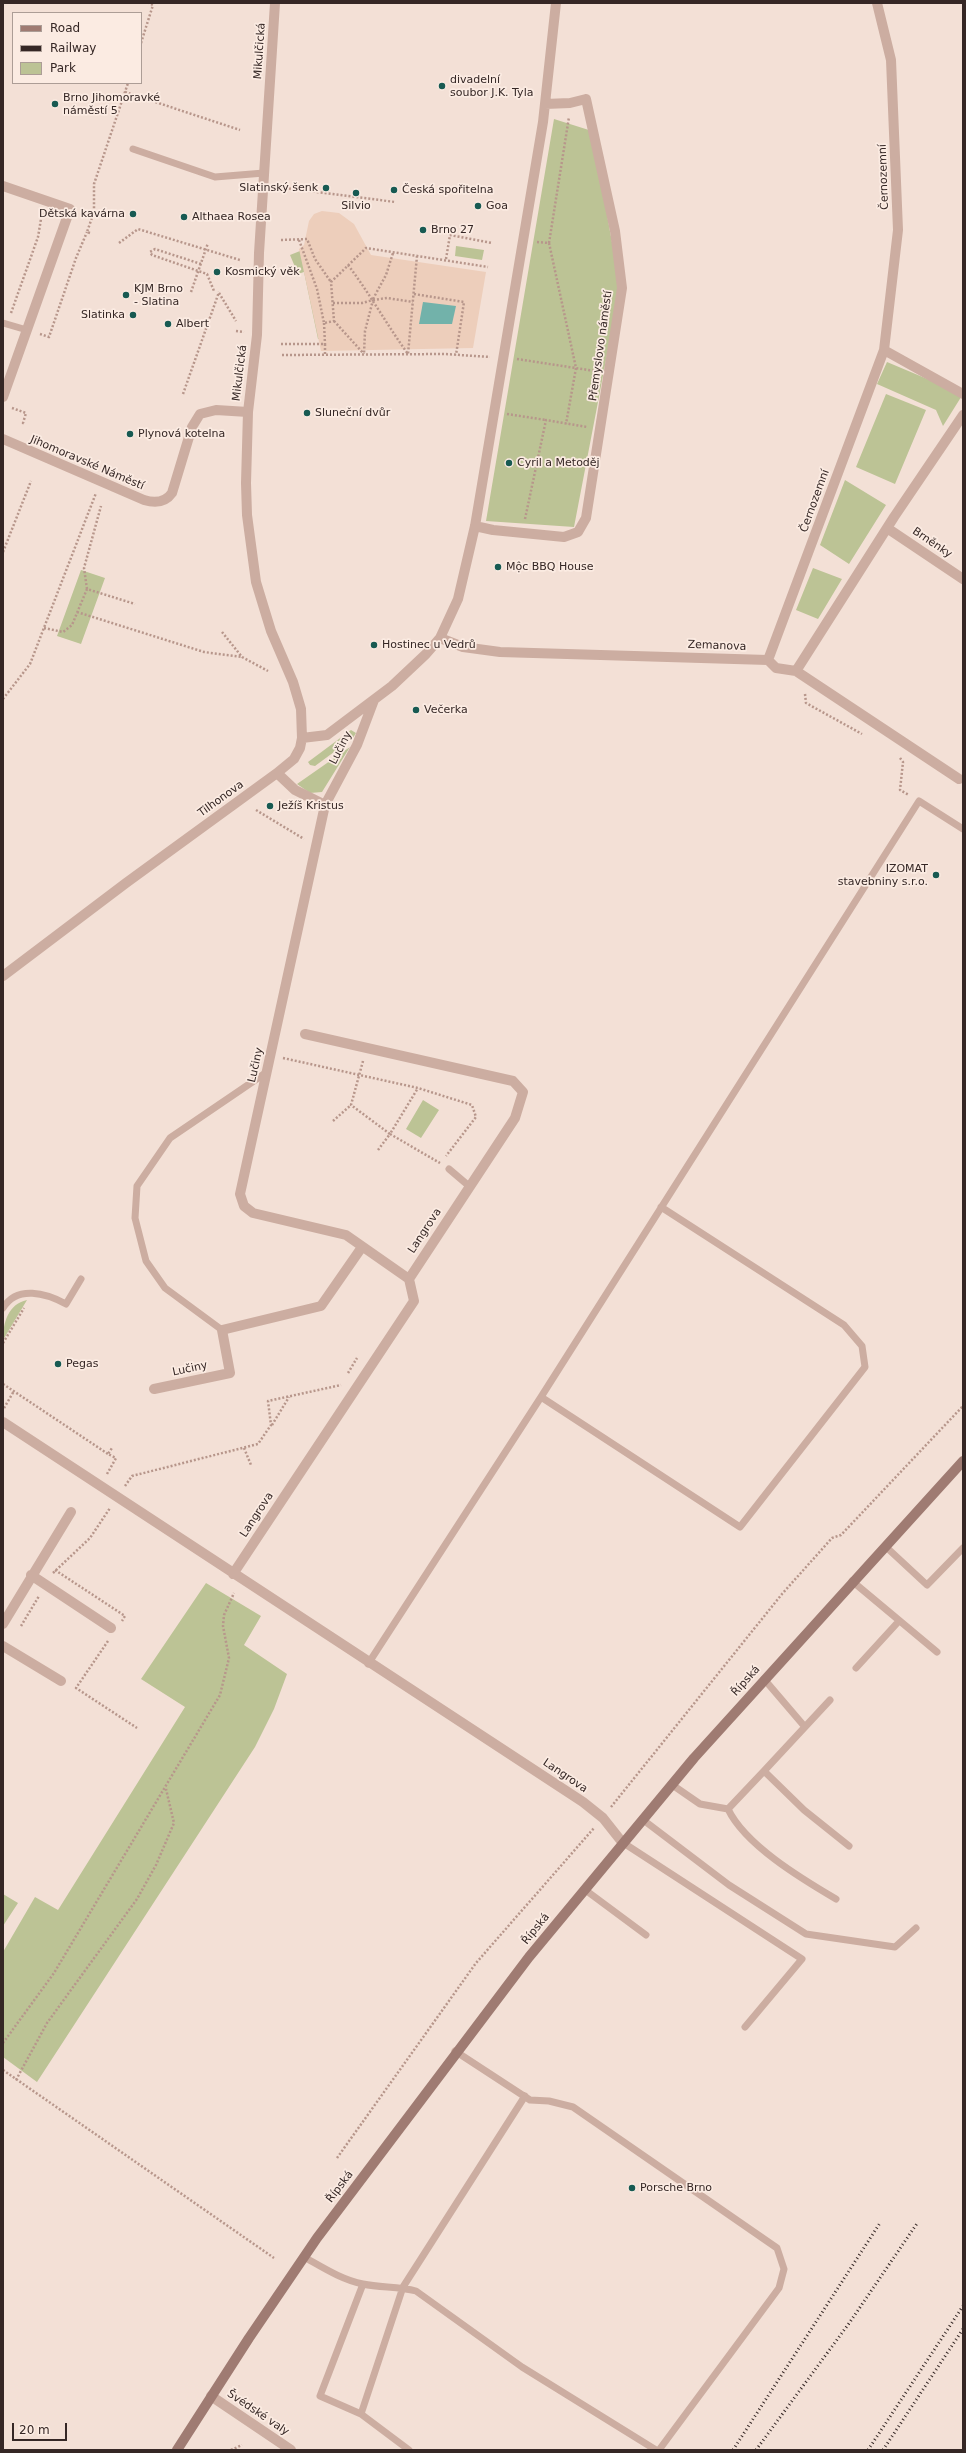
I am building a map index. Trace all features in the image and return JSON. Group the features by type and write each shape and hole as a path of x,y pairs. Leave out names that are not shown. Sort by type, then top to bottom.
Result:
{"street":[{"name":"Mikulčická","path":"275,3 259,253 257,336 248,412 247,515 253,566 265,613 300,701 302,738"},
{"path":"302,738 327,735 374,700 418,662 440,638 458,599 475,526 502,357 546,104 556,3"},
{"name":"Černozemní","path":"768,660 884,350 898,230 891,60 877,3"},
{"name":"Přemyslovo náměstí","path":"475,526 492,530 564,537 578,532 586,518 601,429 622,288 615,231 592,119 586,99 570,103 546,104"},
{"path":"3,186 70,209 3,397"},
{"path":"884,350 963,394"},
{"name":"Jihomoravské Náměstí","path":"3,439 144,500 164,501 172,493 192,427 200,414 211,410 248,412"},
{"path":"959,779 804,678 796,670 887,528 963,415"},
{"name":"Brněnky","path":"887,528 963,579"},
{"name":"Zemanova","path":"440,638 462,647 500,652 768,660 776,668 796,670"},
{"name":"Lučiny","path":"374,700 357,745 325,805 240,1194 244,1206 253,1213 346,1236 409,1279"},
{"name":"Tilhonova","path":"3,976 126,883 277,773 294,759 298,753 302,738"},
{"path":"277,773 295,790 325,805"},
{"name":"Langrova","path":"233,1574 414,1301 409,1279 515,1118 523,1092 513,1081 305,1034"},
{"path":"222,1330 321,1306 362,1248"},
{"name":"Lučiny","path":"154,1389 230,1373 222,1330"},
{"name":"Langrova","path":"3,1422 368,1664 546,1778 603,1818 622,1842"},
{"name":"Řípská","path":"177,2450 211,2396 304,2257 455,2051 622,1842 671,1784 764,1679 963,1461"},
{"path":"3,1624 7,1610 71,1512"},
{"path":"31,1575 113,1630"},
{"path":"3,1646 61,1681"},
{"name":"Švédské valy","path":"211,2396 291,2450"}],"lane":[{"path":"133,149 215,176 264,173"},
{"path":"5,323 27,330"},
{"path":"368,1664 541,1397 919,801 963,829"},
{"path":"222,1330 164,1288 146,1261 135,1218 137,1186 170,1138 267,1072"},
{"path":"449,1170 469,1186"},
{"path":"541,1397 740,1527 865,1367 862,1346 844,1325 661,1207"},
{"path":"3,1308 7,1302 24,1293 48,1294 66,1304 81,1279"},
{"path":"885,1546 927,1585 963,1548"},
{"path":"852,1582 937,1652"},
{"path":"856,1668 898,1621"},
{"path":"764,1679 805,1727"},
{"path":"728,1809 830,1700"},
{"path":"764,1771 804,1810 849,1846"},
{"path":"671,1784 700,1804 728,1809"},
{"path":"728,1809 733,1820 748,1836 795,1875 836,1899"},
{"path":"642,1819 730,1885 806,1934 895,1947 916,1928"},
{"name":"Langrova","path":"622,1842 802,1959 745,2028"},
{"path":"584,1889 646,1936"},
{"path":"304,2257 331,2272 363,2284 403,2287 416,2291 522,2367 658,2450 779,2288 784,2269 777,2248 574,2107 549,2101 530,2100 455,2051"},
{"path":"360,2414 403,2287 525,2096"},
{"path":"363,2284 320,2396 360,2414 409,2450"}],"path":[{"path":"142,41 154,4 149,3"},
{"path":"27,330 49,337 76,258 89,232 94,212 94,184 128,84"},
{"path":"125,92 240,130"},
{"path":"566,424 576,368 549,243 570,113"},
{"path":"277,187 396,202"},
{"path":"5,323 38,237 42,215 38,198"},
{"path":"119,243 138,229 240,260"},
{"path":"446,259 450,235 492,243"},
{"path":"281,240 307,239 314,259 331,282 334,321 364,354"},
{"path":"300,240 317,289 324,323 325,354"},
{"path":"523,240 549,243"},
{"path":"191,292 208,243"},
{"path":"331,282 366,248 488,266"},
{"path":"201,264 155,249 150,252 152,255 207,274 214,291"},
{"path":"364,354 365,331 373,300 386,275 393,252"},
{"path":"408,354 417,256"},
{"path":"348,265 373,300 383,320 408,354"},
{"path":"183,394 219,292 236,321"},
{"path":"414,294 464,302 456,355"},
{"path":"333,303 362,303 387,298 413,302"},
{"path":"324,323 334,321"},
{"path":"236,331 244,332"},
{"path":"281,344 325,344"},
{"path":"282,355 408,354 502,357 610,373"},
{"path":"9,407 26,413 23,423 25,423"},
{"path":"493,411 601,429"},
{"path":"522,532 546,420"},
{"path":"3,552 31,481"},
{"path":"3,699 30,664 100,481"},
{"path":"44,628 63,632 72,626 87,589 84,568 101,506"},
{"path":"87,589 135,604"},
{"path":"78,612 204,652 242,657 268,671"},
{"path":"222,632 242,657"},
{"path":"804,678 806,703 867,737"},
{"path":"895,755 903,762 900,790 919,801"},
{"path":"256,810 312,843 316,848"},
{"path":"332,1121 351,1105 365,1048"},
{"path":"271,1055 418,1088 472,1105 476,1117 440,1163 390,1134 351,1105"},
{"path":"378,1150 390,1134 418,1088"},
{"path":"3,1343 33,1293"},
{"path":"3,1384 116,1458 100,1485"},
{"path":"271,1425 268,1401 345,1384"},
{"path":"3,1410 14,1391"},
{"path":"51,1576 55,1570 90,1538 132,1476 258,1444 289,1396"},
{"path":"337,2158 476,1963 603,1818 782,1594 832,1538 842,1535 963,1406"},
{"path":"108,1454 112,1448"},
{"path":"244,1448 250,1465"},
{"path":"55,1570 125,1616 113,1630 76,1688 137,1728"},
{"path":"3,2043 54,1973 166,1788 220,1695 229,1658 223,1626 224,1615 234,1593"},
{"path":"16,2080 47,2023 137,1899 156,1865 174,1823 166,1788"},
{"path":"3,2070 274,2258"},
{"path":"231,2450 242,2445"}],"green space":[{"path":"554,119 592,131 620,287 574,527 486,521"},
{"path":"456,246 484,250 482,260 455,256"},
{"path":"300,251 322,339 318,339 304,272 298,274 290,255"},
{"path":"887,362 963,394 943,426 936,410 877,384"},
{"path":"886,394 926,410 895,484 856,467"},
{"path":"845,480 886,505 849,564 820,545"},
{"path":"813,568 842,579 818,619 796,610"},
{"path":"81,570 105,578 81,644 57,636"},
{"path":"351,730 356,733 353,738 315,766 310,765 308,762"},
{"path":"350,747 322,792 310,793 297,784"},
{"path":"423,1100 439,1110 421,1138 406,1129"},
{"path":"27,1300 3,1340 4,1327 11,1310 21,1302"},
{"path":"206,1583 261,1616 244,1645 287,1674 274,1709 255,1747 37,2082 3,2057 3,1952 35,1897 58,1910 185,1707 141,1679"},
{"path":"3,1894 18,1903 3,1926"}],"shaded area":[{"path":"322,211 339,213 354,224 371,255 486,272 473,348 321,351 299,249 304,245 309,221 314,214"}],"water":[{"path":"423,302 456,306 452,324 419,324"}],"railway":[{"path":"756,2450 850,2322 918,2222"},
{"path":"733,2450 880,2223"},
{"path":"868,2450 963,2306"},
{"path":"883,2450 963,2329"}],"place":[{"name":"divadelní soubor J.K. Tyla","path":"442,86"},
{"name":"Brno Jihomoravké náměstí 5","path":"55,104"},
{"name":"Slatinský šenk","path":"326,188"},
{"name":"Česká spořitelna","path":"394,190"},
{"name":"Silvio","path":"356,193"},
{"name":"Goa","path":"478,206"},
{"name":"Dětská kavárna","path":"133,214"},
{"name":"Althaea Rosea","path":"184,217"},
{"name":"Brno 27","path":"423,230"},
{"name":"Kosmický věk","path":"217,272"},
{"name":"KJM Brno - Slatina","path":"126,295"},
{"name":"Slatinka","path":"133,315"},
{"name":"Albert","path":"168,324"},
{"name":"Sluneční dvůr","path":"307,413"},
{"name":"Plynová kotelna","path":"130,434"},
{"name":"Cyril a Metoděj","path":"509,463"},
{"name":"Mộc BBQ House","path":"498,567"},
{"name":"Hostinec u Vedrů","path":"374,645"},
{"name":"Večerka","path":"416,710"},
{"name":"Ježíš Kristus","path":"270,806"},
{"name":"IZOMAT stavebniny s.r.o.","path":"936,875"},
{"name":"Pegas","path":"58,1364"},
{"name":"Porsche Brno","path":"632,2188"}]}
